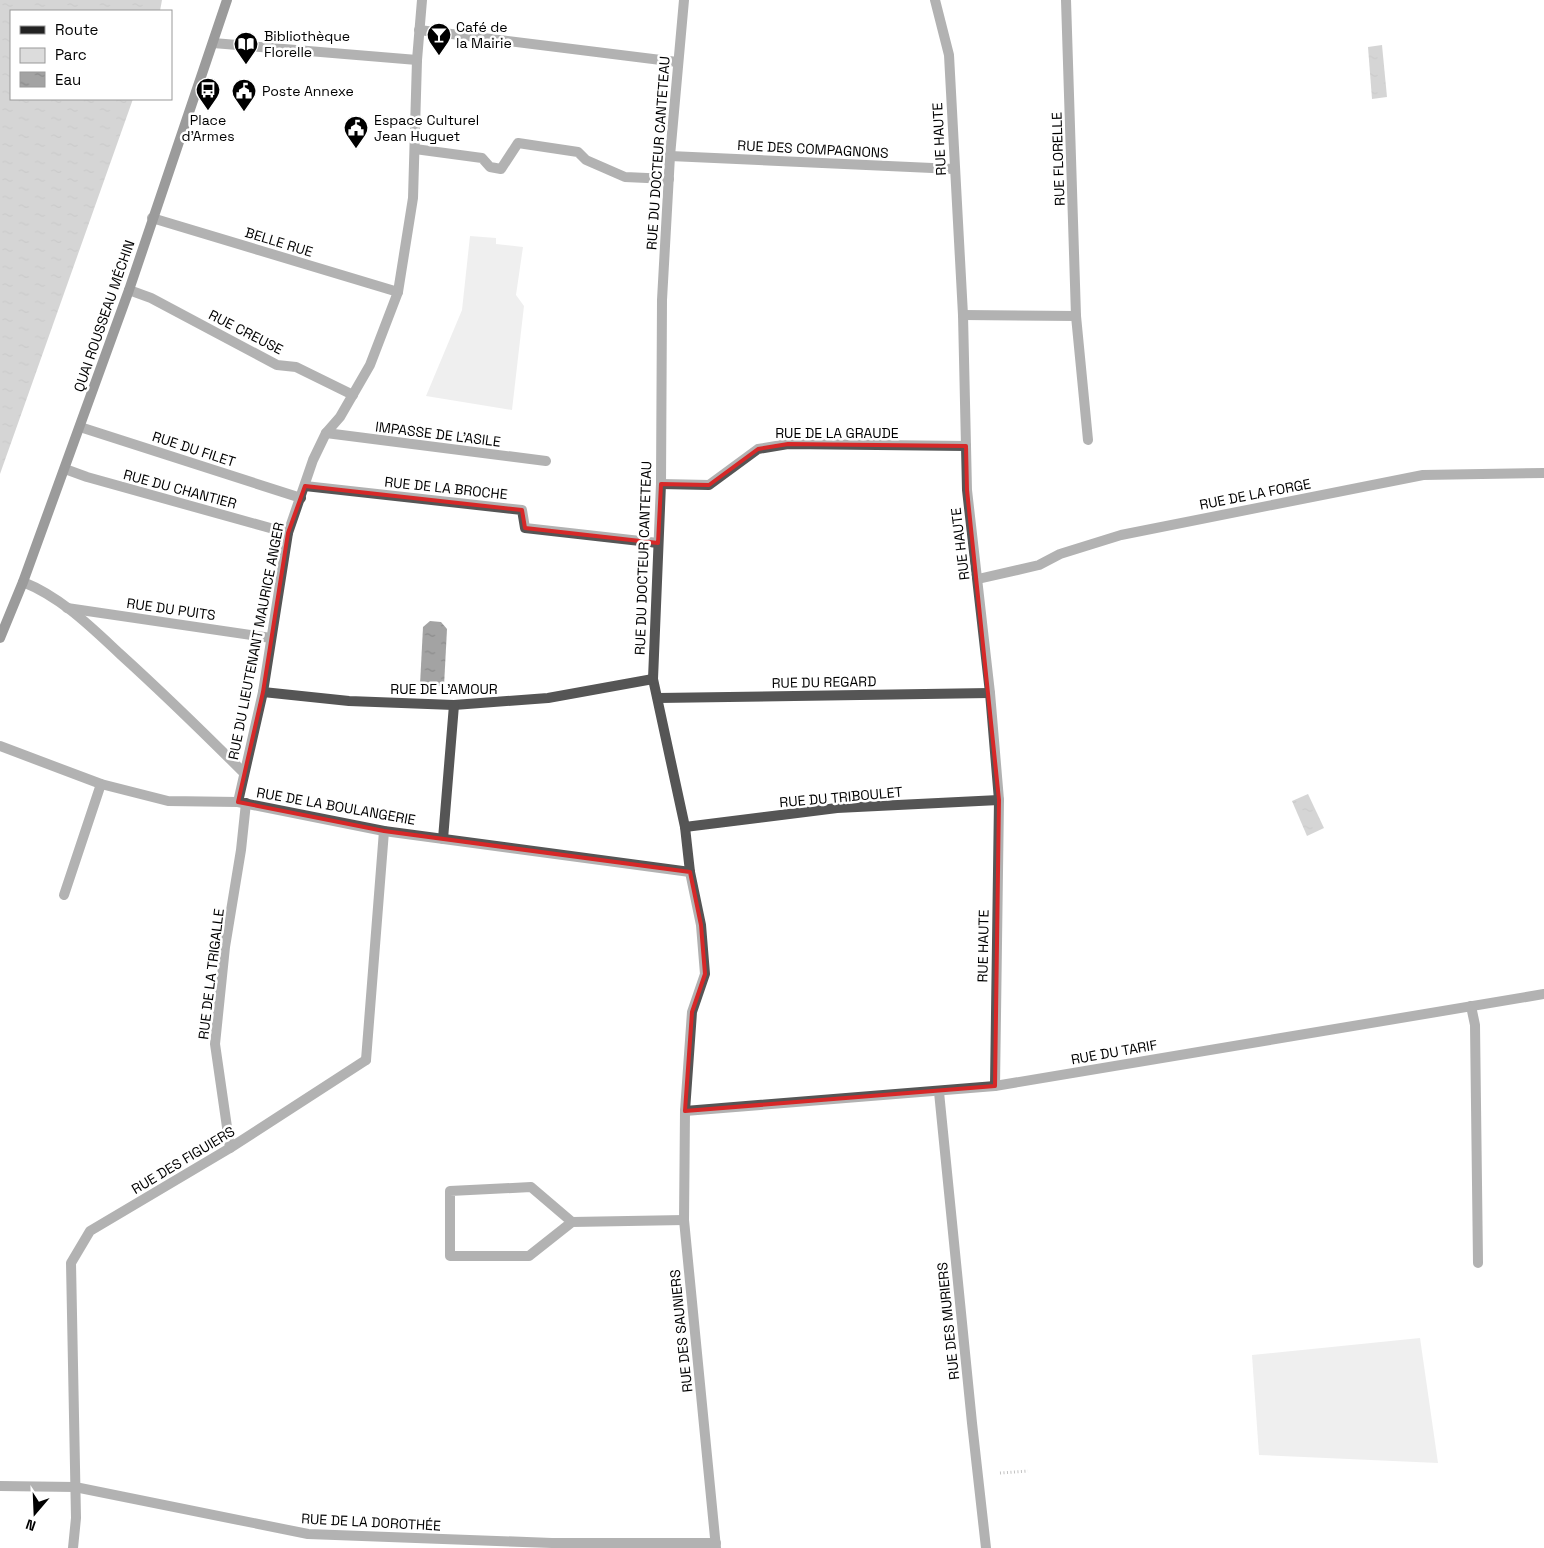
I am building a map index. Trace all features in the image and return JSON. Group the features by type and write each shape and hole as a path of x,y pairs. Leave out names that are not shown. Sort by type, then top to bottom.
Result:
{"street":[{"name":"QUAI ROUSSEAU MÉCHIN","path":"0,638 65,469 129,290 227,0"},
{"name":"RUE DU LIEUTENANT MAURICE ANGER","path":"244,773 262,692 288,533 326,433 340,417 370,365 398,292 413,198 417,60 422,0"},
{"name":"RUE DU DOCTEUR CANTETEAU","path":"684,0 670,156 662,300 661,484 654,679 685,827 690,872 701,925 705,974 692,1012 685,1111"},
{"name":"RUE HAUTE","path":"934,0 949,54 963,315 967,490 990,693 999,800 995,1086"},
{"name":"RUE FLORELLE","path":"1066,0 1076,316 1088,440"},
{"path":"419,30 677,62"},
{"path":"212,43 417,60"},
{"path":"415,149 482,158 490,167 501,169 518,143 578,152 586,160 625,177 669,179"},
{"name":"RUE DES COMPAGNONS","path":"670,156 954,169"},
{"name":"BELLE RUE","path":"152,218 398,292"},
{"name":"RUE CREUSE","path":"129,290 151,298 277,365 296,367 353,395"},
{"path":"963,315 1076,316"},
{"name":"RUE DU FILET","path":"80,427 301,498"},
{"name":"IMPASSE DE L'ASILE","path":"326,433 546,461"},
{"name":"RUE DE LA GRAUDE","path":"661,484 709,486 758,449 788,444 966,446"},
{"name":"RUE DU CHANTIER","path":"65,469 87,477 288,533"},
{"name":"RUE DE LA FORGE","path":"978,579 1039,565 1060,554 1121,535 1423,475 1544,473"},
{"name":"RUE DE LA BROCHE","path":"305,486 522,510 525,528 658,543"},
{"name":"RUE DE LA BOULANGERIE","path":"23,582 45,591 67,608 175,704 244,773 242,803 384,831 690,872"},
{"name":"RUE DU PUITS","path":"67,608 271,638"},
{"name":"RUE DE L'AMOUR","path":"262,692 349,701 454,705 548,698 654,679"},
{"name":"RUE DU REGARD","path":"658,698 990,693"},
{"path":"443,839 454,705"},
{"path":"0,746 101,784 168,801 242,803"},
{"path":"64,895 101,784"},
{"name":"RUE DU TRIBOULET","path":"685,827 837,808 999,800"},
{"name":"RUE DE LA TRIGALLE","path":"230,1148 215,1044 225,947 242,850 242,803"},
{"name":"RUE DES FIGUIERS","path":"73,1548 75,1487 71,1263 90,1231 230,1148 366,1060 384,831"},
{"name":"RUE DU TARIF","path":"685,1111 995,1086 1544,994"},
{"path":"1471,1006 1475,1025 1478,1263"},
{"name":"RUE DES MURIERS","path":"939,1092 972,1432 986,1548"},
{"name":"RUE DES SAUNIERS","path":"685,1111 684,1220 716,1545"},
{"path":"572,1222 531,1187 450,1190 450,1256 529,1256 572,1222 684,1220"},
{"name":"RUE DE LA DOROTHÉE","path":"0,1486 75,1487 308,1534 552,1543 716,1545"}],"path":[{"path":"997,1473 1028,1471"}],"highlighted area":[{"path":"788,444 966,446 967,490 999,800 995,1086 685,1111 692,1012 705,974 701,925 690,872 384,831 238,802 263,692 288,533 305,486 522,510 525,528 658,543 661,484 709,485 758,449"}],"green space":[{"path":"470,236 496,238 496,244 523,247 516,295 524,306 512,410 426,396 462,310"},
{"path":"1420,1338 1438,1463 1259,1455 1252,1355"}],"water":[{"path":"0,0 162,0 160,10 10,10 10,100 133,100 0,474"},
{"path":"1382,45 1387,97 1372,99 1368,47"},
{"path":"430,621 441,622 447,629 444,686 420,685 423,627"},
{"path":"1308,794 1324,828 1307,836 1292,801"}],"place":[{"name":"Café de la Mairie","path":"439,56"},
{"name":"Bibliothèque Florelle","path":"246,65"},
{"name":"Place d'Armes","path":"208,111"},
{"name":"Poste Annexe","path":"244,112"},
{"name":"Espace Culturel Jean Huguet","path":"356,149"}]}
